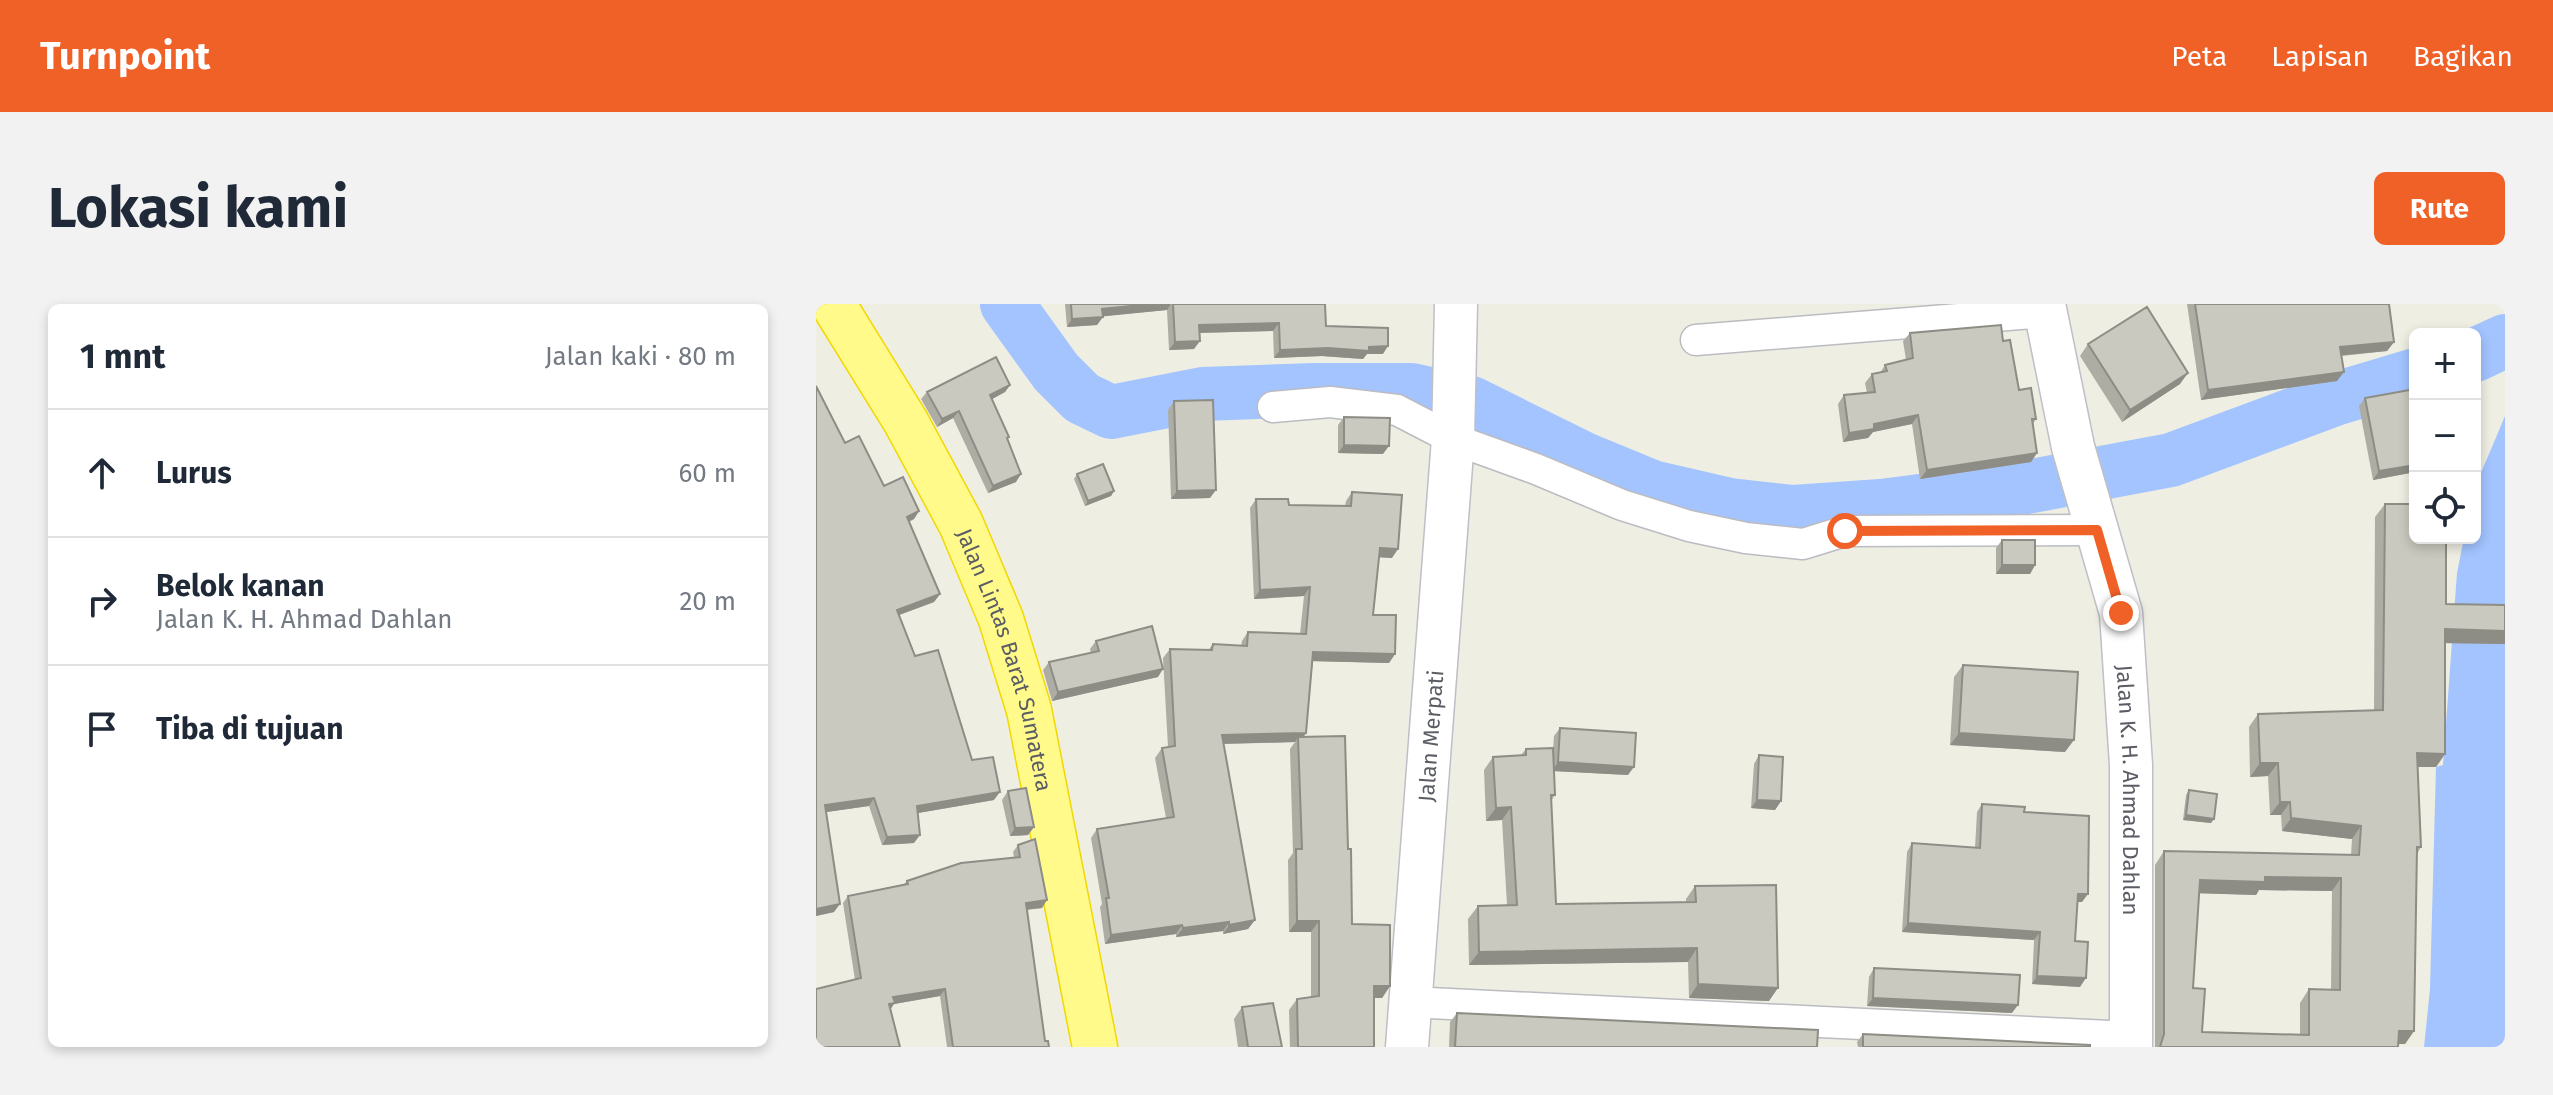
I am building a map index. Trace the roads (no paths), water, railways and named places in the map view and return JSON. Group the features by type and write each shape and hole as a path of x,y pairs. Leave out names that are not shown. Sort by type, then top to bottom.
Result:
{"highway":[{"name":"Jalan Lintas Barat Sumatera","path":"833,304 934,473 961,524 1001,619 1029,710 1095,1047"}],"street":[{"name":"Jalan Merpati","path":"1407,1047 1453,433 1456,304"},
{"path":"1696,340 2045,308"},
{"name":"Jalan K. H. Ahmad Dahlan","path":"2045,308 2073,447 2121,613 2129,736 2131,1042"},
{"path":"1273,407 1330,402 1397,410 1622,505 1689,526 1746,538 1803,544 1845,531 2095,522"},
{"path":"1409,1002 2131,1042"}],"water":[{"path":"2505,416 2505,1047 2424,1047 2430,989 2436,767 2443,765 2457,573 2463,544 2481,544 2481,473"}],"waterway":[{"path":"1007,304 1056,372 1082,398 1111,412 1203,394 1411,390 1471,403 1584,459 1652,487 1730,505 1793,512 1881,506 2021,488 2171,460 2335,399 2409,377"},
{"path":"2481,352 2505,341"}]}
